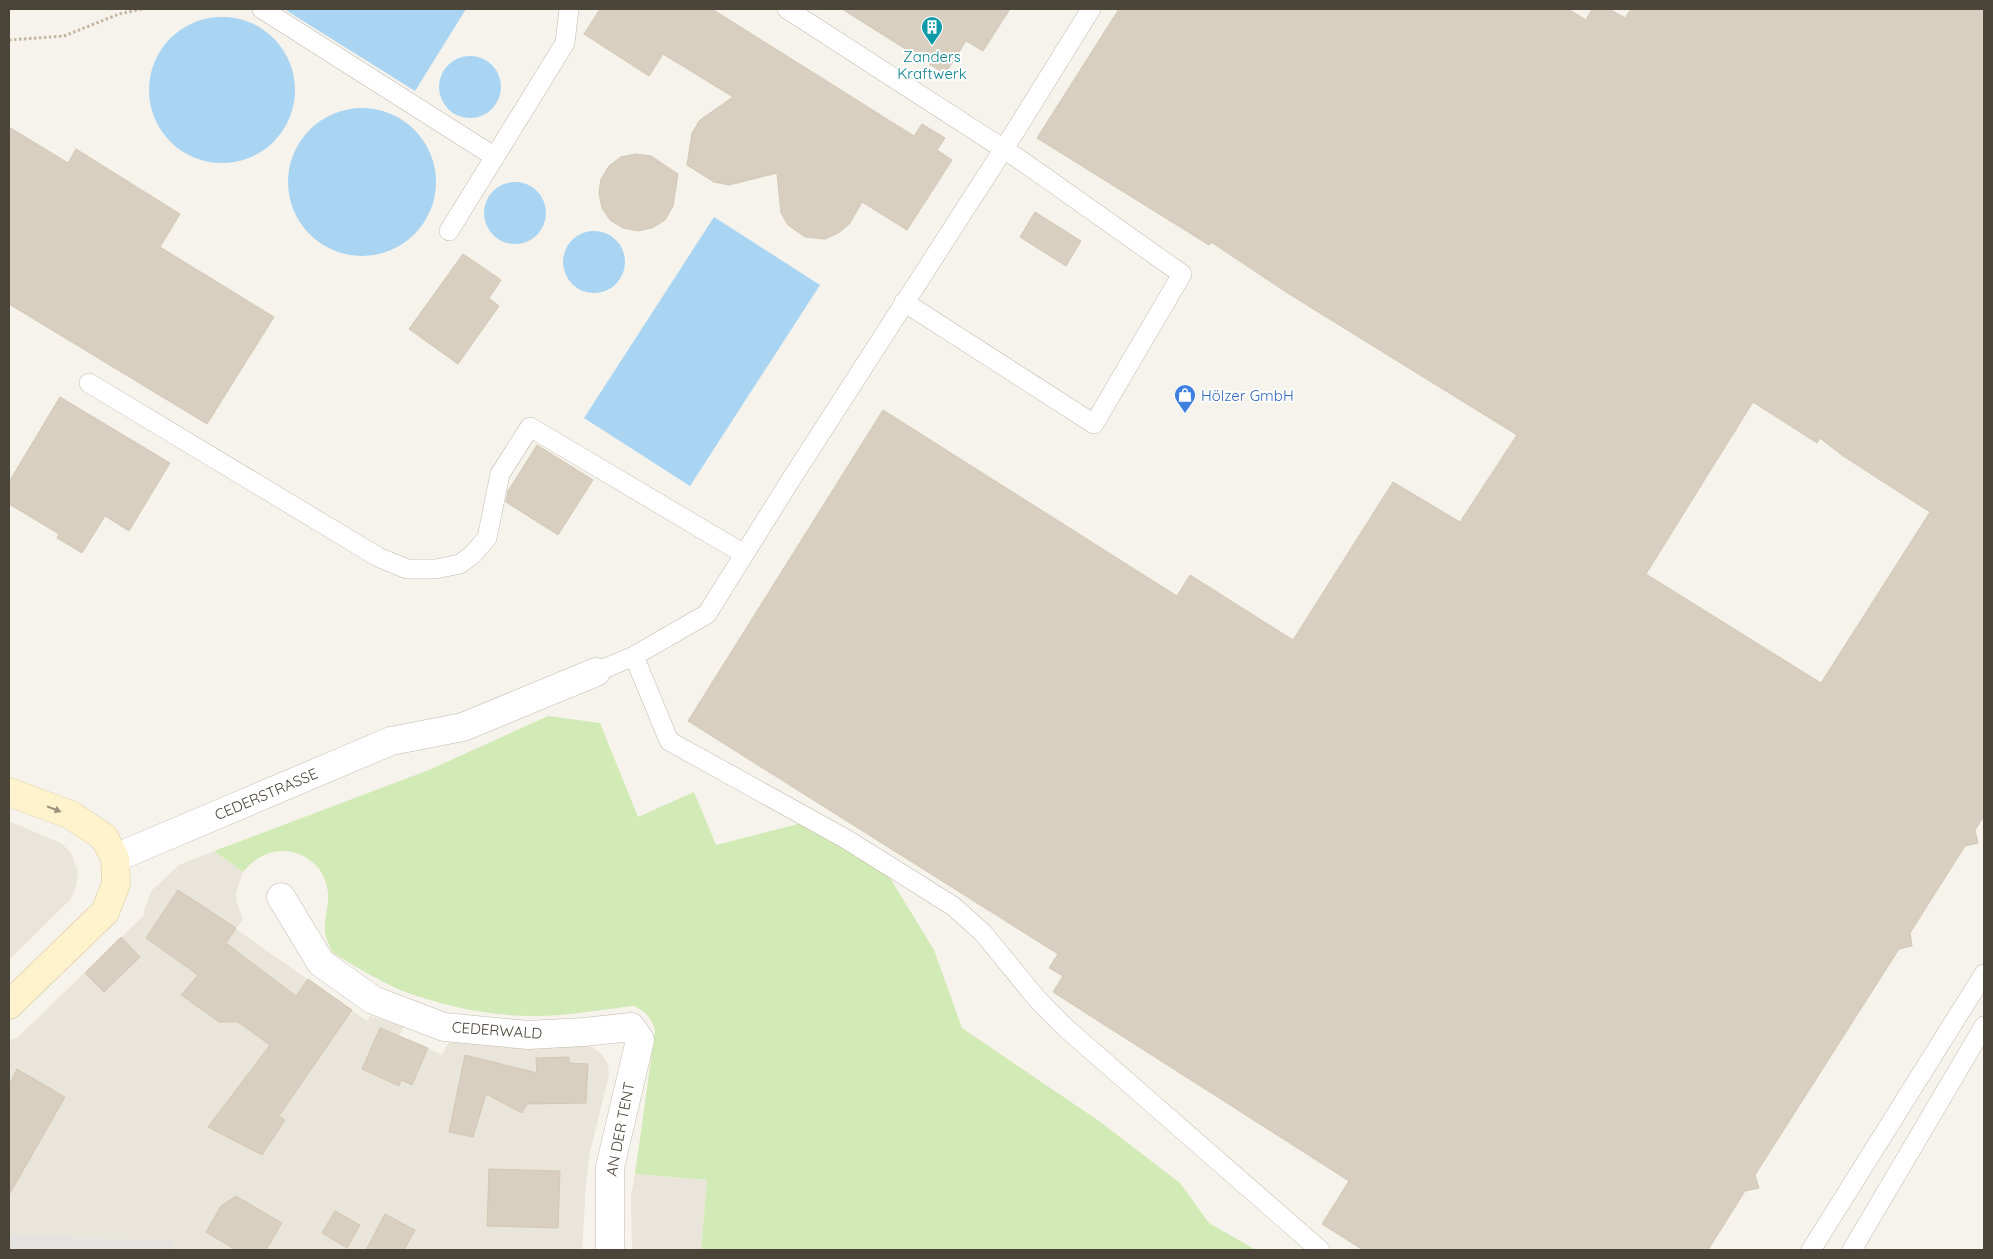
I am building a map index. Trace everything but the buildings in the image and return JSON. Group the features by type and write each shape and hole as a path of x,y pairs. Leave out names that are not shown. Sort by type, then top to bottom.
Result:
{"street":[{"name":"CEDERSTRASSE","path":"115,858 392,741 463,727 596,672"},
{"path":"9,792 71,815 104,836 115,858 116,884 105,912 9,1005"},
{"name":"CEDERWALD","path":"281,898 321,963 373,1000 444,1027 528,1035 631,1027 640,1040"},
{"name":"AN DER TENT","path":"610,1250 610,1167 640,1040"}],"lane":[{"path":"262,9 495,157"},
{"path":"449,231 565,43 569,9"},
{"path":"787,9 1003,149 1182,274 1094,424 904,302"},
{"path":"596,672 634,656 707,614 1091,9"},
{"path":"89,383 378,557 408,569 436,569 460,564 472,556 487,538 500,474 530,427 744,554"},
{"path":"634,656 669,741 846,839 953,906 984,933 1038,1000 1068,1029 1320,1250"},
{"path":"1811,1250 1984,974"},
{"path":"1852,1250 1984,1026"}],"path":[{"path":"9,40 64,36 119,14 142,9"}],"shaded area":[{"path":"9,821 61,843 71,853 78,872 76,887 70,900 9,960"},
{"path":"214,851 243,872 236,893 237,903 243,919 236,929 367,1021 370,1016 404,1026 399,1036 442,1055 451,1038 584,1044 594,1048 602,1055 608,1064 609,1075 590,1152 582,1250 9,1250 9,1043 14,1038 16,1039 145,914 143,912 152,890 179,865"},
{"path":"635,1174 707,1180 701,1250 632,1250 631,1196"},
{"path":"9,1235 172,1241 172,1250 9,1250"}],"green space":[{"path":"548,716 600,723 638,817 694,792 716,845 802,823 887,873 934,950 962,1028 1099,1121 1180,1183 1209,1223 1256,1250 701,1250 707,1180 635,1174 655,1031 652,1022 645,1013 634,1006 542,1016 506,1015 452,1006 400,990 333,953 325,932 328,899 327,886 320,871 309,859 294,852 273,852 257,859 243,872 214,851 429,770"}],"water":[{"path":"284,9 466,9 415,91"},
{"path":"222,17 250,23 262,29 273,39 283,50 289,62 295,90 289,118 283,130 273,141 262,151 250,157 222,163 194,157 182,151 171,141 161,130 155,118 149,90 155,62 161,50 171,39 182,29 194,23"},
{"path":"470,56 487,61 492,65 496,70 501,87 496,104 492,109 487,113 470,118 453,113 448,109 444,104 439,87 444,70 448,65 453,61"},
{"path":"362,108 390,114 414,130 430,154 436,182 430,210 414,234 390,250 362,256 334,250 310,234 294,210 288,182 294,154 310,130 334,114"},
{"path":"515,182 532,187 537,191 541,196 546,213 541,230 537,235 532,239 515,244 498,239 493,235 489,230 484,213 489,196 493,191 498,187"},
{"path":"714,217 820,285 690,486 584,418"},
{"path":"594,231 611,236 616,240 620,245 625,262 620,279 616,284 611,288 594,293 577,288 572,284 568,279 563,262 568,245 572,240 577,236"}],"place":[{"name":"Zanders Kraftwerk","path":"932,46"},
{"name":"Hölzer GmbH","path":"1185,414"}]}
